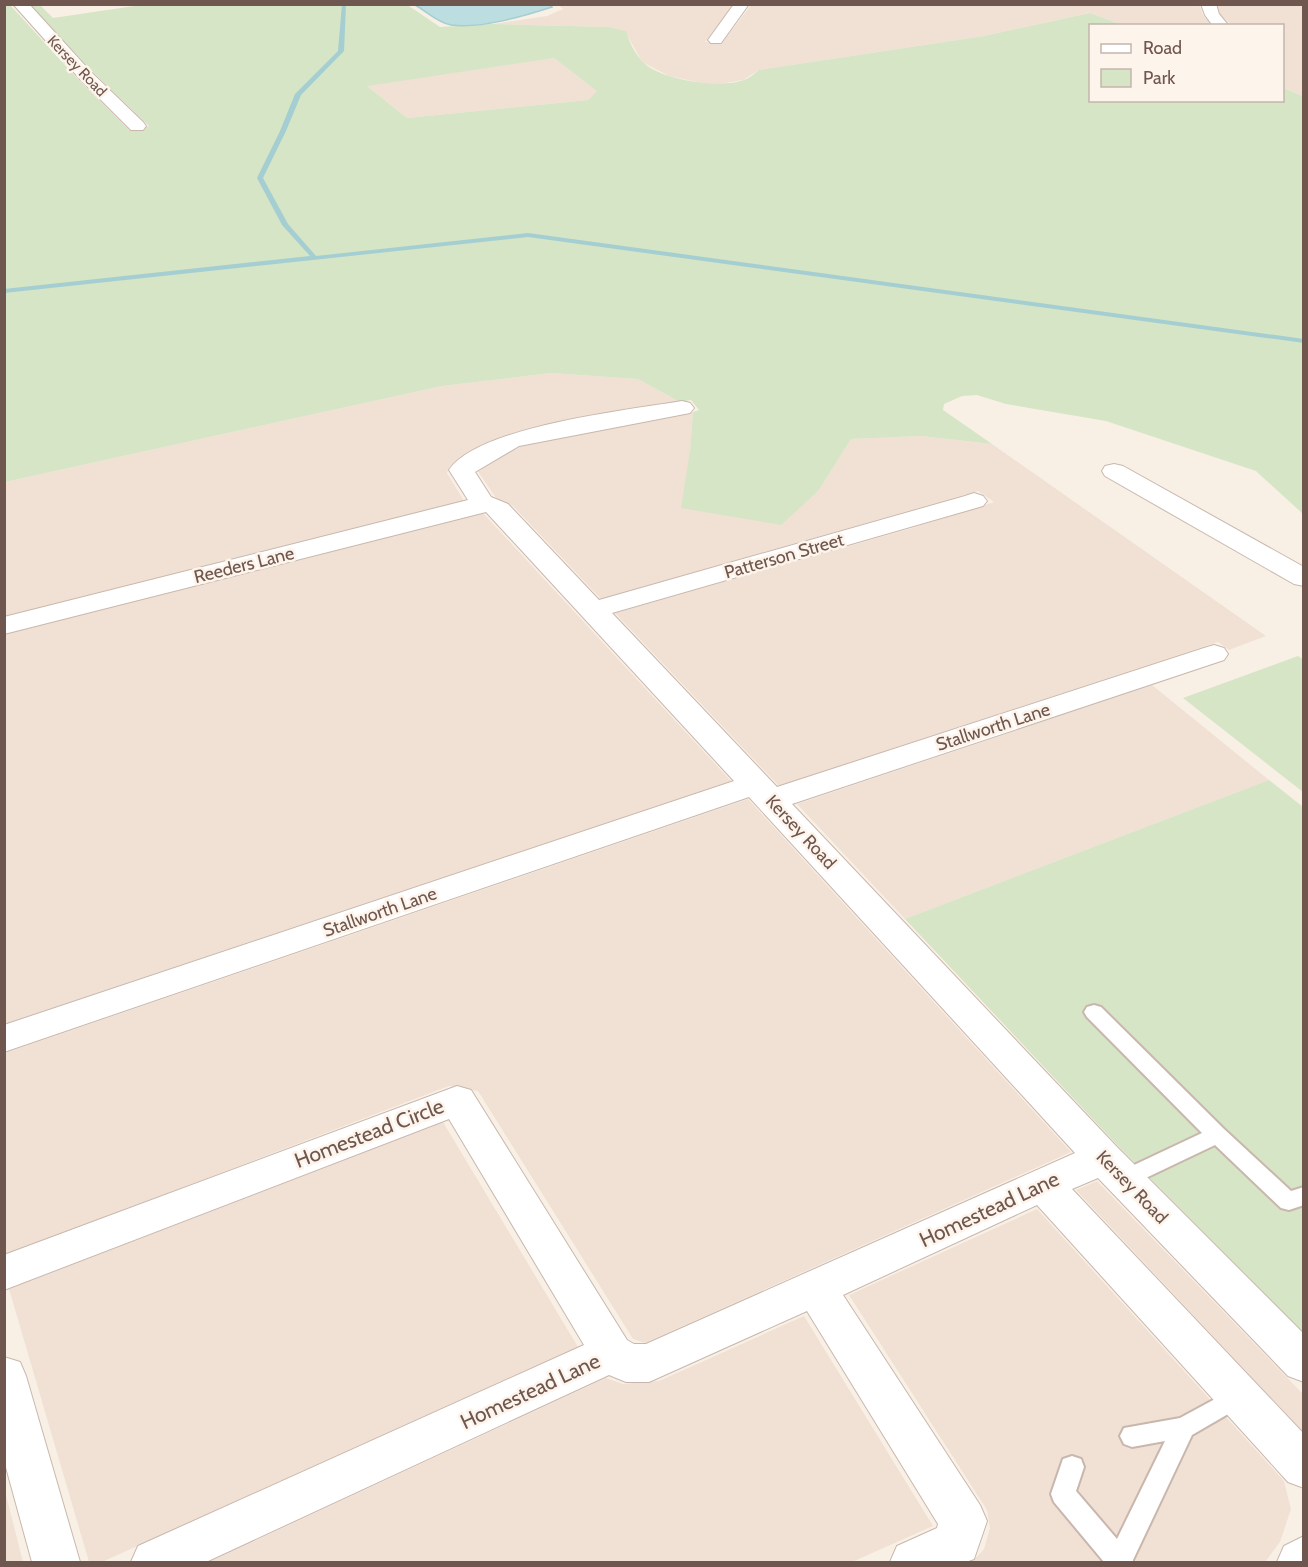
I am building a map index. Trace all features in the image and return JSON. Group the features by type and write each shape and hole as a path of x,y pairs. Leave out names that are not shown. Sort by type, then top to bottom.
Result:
{"street":[{"name":"Kersey Road","path":"20,4 84,75 137,126"},
{"path":"716,40 742,4"},
{"path":"1208,4 1212,15 1220,24"},
{"name":"Kersey Road","path":"682,408 557,430 511,441 461,470 483,504 493,505 499,509 1113,1168 1304,1363"},
{"path":"1114,471 1304,578"},
{"name":"Patterson Street","path":"593,610 974,501"},
{"name":"Reeders Lane","path":"4,626 483,504"},
{"name":"Stallworth Lane","path":"4,1039 763,792 1214,654"},
{"name":"Homestead Circle","path":"4,1273 457,1100 612,1353"},
{"name":"Homestead Lane","path":"155,1563 612,1353 626,1364 649,1363 1043,1185 1113,1168"},
{"path":"1043,1185 1304,1467"},
{"path":"816,1289 963,1521 957,1543 914,1563"},
{"path":"4,1376 56,1563"},
{"path":"1301,1563 1304,1559"}],"lane":[{"path":"1094,1012 1216,1135 1290,1202 1304,1195"},
{"path":"1113,1168 1216,1135"},
{"path":"1132,1436 1184,1428 1239,1396"},
{"path":"1072,1467 1064,1494 1120,1562 1184,1428"}],"shaded area":[{"path":"1199,4 1203,15 1212,24 1119,24 1090,13 984,36 759,70 743,80 719,84 669,76 642,62 625,31 608,27 493,24 547,16 563,9 558,5 734,5 705,42 722,43 751,5"},
{"path":"1216,4 1303,5 1303,96 1284,88 1284,24 1231,24 1220,15"},
{"path":"554,58 598,91 588,100 407,118 366,85"},
{"path":"551,373 638,379 680,402 553,425 501,438 466,456 449,468 447,473 464,501 5,618 5,482 442,386"},
{"path":"693,412 690,451 819,490 851,439 921,436 992,444 1266,636 1229,650 1218,642 779,786 615,613 912,528 994,502 978,491 601,599 513,506 496,498 477,470 519,446"},
{"path":"482,512 731,781 5,1026 5,634"},
{"path":"1152,685 1269,780 905,919 797,804"},
{"path":"748,799 1071,1152 645,1343 633,1339 478,1091 449,1086 5,1255 5,1053"},
{"path":"443,1122 578,1347 102,1562 89,1562 9,1289"},
{"path":"1097,1181 1303,1394 1303,1432 1076,1190"},
{"path":"1037,1209 1284,1481 1291,1509 1280,1542 1265,1562 972,1562 984,1549 990,1528 987,1510 849,1295"},
{"path":"804,1316 933,1526 852,1562 209,1562 606,1378 623,1384 659,1381"},
{"path":"5,1491 23,1562 5,1562"}],"green space":[{"path":"148,4 406,4 440,27 493,24 608,27 626,31 636,54 649,67 674,77 705,83 733,83 750,77 759,70 984,36 1090,13 1119,24 1089,24 1089,102 1284,102 1284,88 1303,96 1303,514 1256,471 1106,421 1006,404 977,395 962,396 944,404 943,410 992,444 921,436 851,439 819,490 781,525 681,508 690,451 693,412 699,410 691,400 680,402 638,379 551,373 442,386 5,482 4,5 10,5 75,76 129,130 149,126 94,73 30,5 40,5 53,18","holes":["554,58 597,91 588,100 407,118 367,86"]},
{"path":"1298,656 1304,660 1303,792 1183,698"},
{"path":"1269,780 1303,807 1303,1332 1121,1149 905,919"}],"water":[{"path":"549,4 552,7 516,18 463,26 441,22 415,5"}],"waterway":[{"path":"314,257 285,225 260,178 298,94 341,51 344,4"},
{"path":"4,291 528,235 1304,341"}]}
